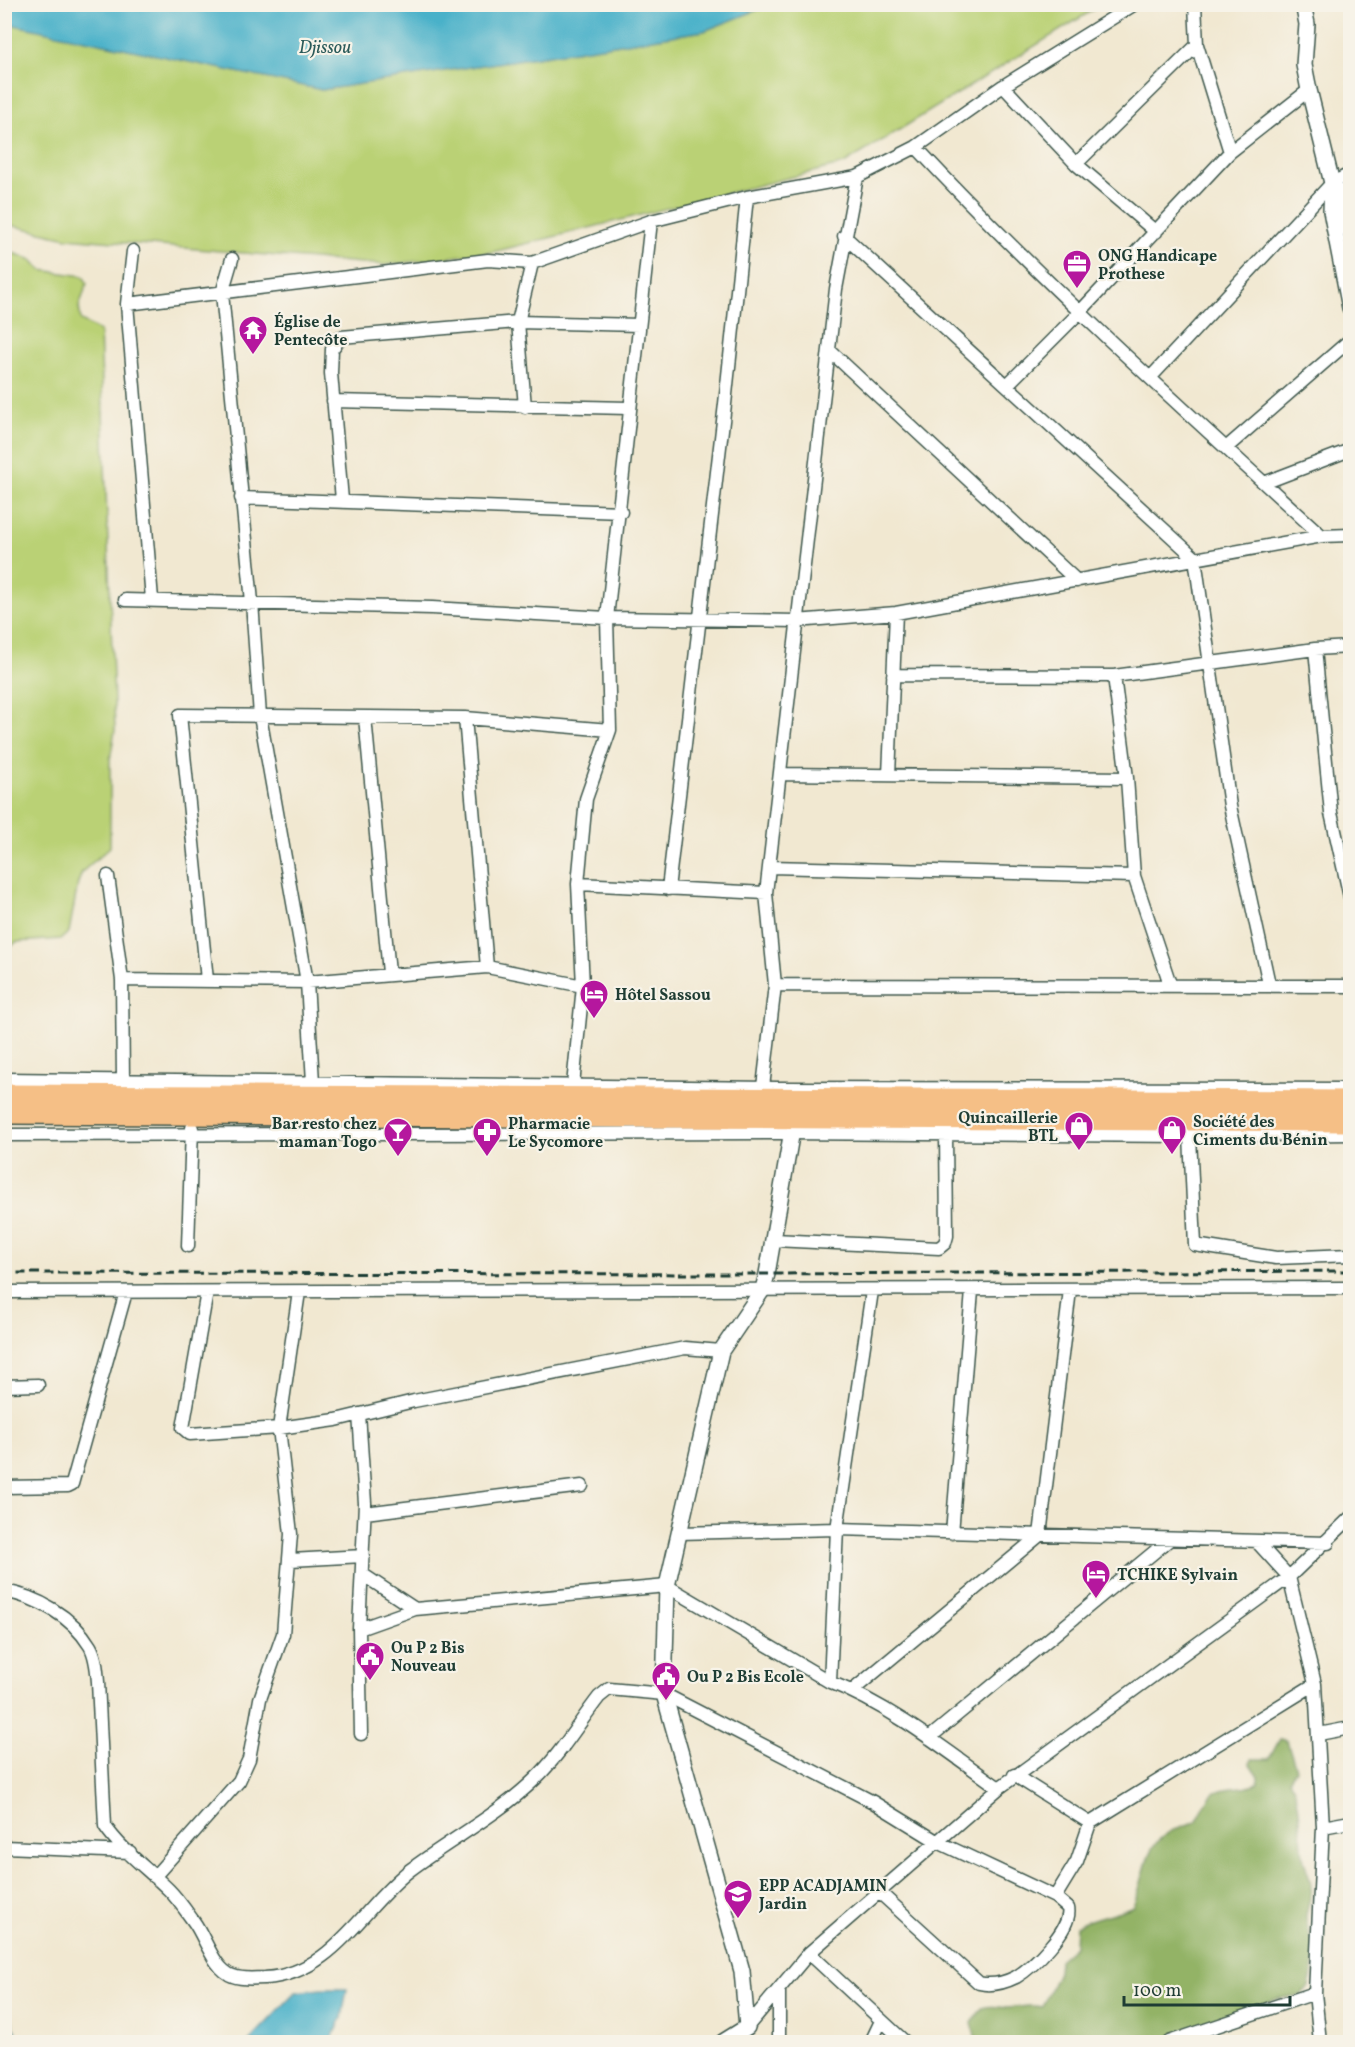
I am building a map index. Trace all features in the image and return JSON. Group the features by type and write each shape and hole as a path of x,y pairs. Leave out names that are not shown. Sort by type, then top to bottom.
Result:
{"highway":[{"path":"4,1095 1350,1101"},
{"path":"4,1113 192,1125 792,1126 1350,1121"}],"street":[{"path":"127,304 488,260 532,263 651,220 747,197 857,177 916,147 1003,86 1135,4"},
{"path":"1195,4 1197,45 1230,152"},
{"path":"1304,4 1307,24 1304,64 1309,90 1332,183 1345,206 1350,231"},
{"path":"1076,164 1197,45"},
{"path":"1003,86 1076,164 1156,232"},
{"path":"1008,385 1230,152 1309,90"},
{"path":"916,147 1078,314 1322,536"},
{"path":"1150,378 1332,183 1350,174"},
{"path":"763,1087 775,985 766,893 829,350 844,236 857,177"},
{"path":"1332,183 1331,211 1350,308"},
{"path":"668,889 726,404 747,197"},
{"path":"573,1085 583,986 578,884 586,799 610,730 607,618 621,512 628,408 651,220"},
{"path":"844,236 1195,558 1230,806 1269,984"},
{"path":"133,251 127,304 152,600"},
{"path":"232,259 222,292 252,603 260,716 307,982 313,1083"},
{"path":"525,407 518,322 532,263"},
{"path":"342,500 333,401 332,349 342,337 518,322 639,325"},
{"path":"1226,448 1350,340"},
{"path":"829,350 1077,581"},
{"path":"333,401 628,408"},
{"path":"1264,483 1350,450"},
{"path":"241,498 621,512"},
{"path":"125,600 699,621 796,621 896,614 1195,558 1322,536 1350,535"},
{"path":"889,775 896,614"},
{"path":"893,675 1114,676 1315,649 1350,647"},
{"path":"1315,649 1331,813 1350,897"},
{"path":"1114,676 1127,778 1134,876 1170,984"},
{"path":"207,980 180,715 465,718 610,730"},
{"path":"365,717 389,974"},
{"path":"465,718 487,967"},
{"path":"780,774 1127,778"},
{"path":"770,867 1134,876"},
{"path":"108,876 122,980 123,1080"},
{"path":"578,884 766,893"},
{"path":"122,980 307,982 487,967 583,986"},
{"path":"775,985 1269,984 1350,986"},
{"path":"4,1079 763,1087 1350,1089"},
{"path":"4,1135 192,1125 188,1246"},
{"path":"747,2027 742,1971 664,1694 667,1586 721,1351 763,1289 774,1240 792,1126 946,1133 1190,1136 1350,1134"},
{"path":"774,1240 939,1248 945,1243 947,1236 946,1133"},
{"path":"1190,1136 1195,1245 1276,1258 1350,1255"},
{"path":"4,1292 763,1289 972,1291 1350,1288"},
{"path":"852,1691 1040,1535 1070,1290"},
{"path":"830,1682 837,1529 872,1291"},
{"path":"952,1533 972,1291"},
{"path":"4,1487 68,1486 72,1484 126,1292"},
{"path":"207,1292 183,1428 190,1434 279,1428 336,1420 414,1401 685,1348 721,1351"},
{"path":"154,1877 214,1806 236,1786 249,1759 260,1699 285,1624 291,1560 289,1511 279,1428 299,1292"},
{"path":"4,1386 38,1385"},
{"path":"359,1414 365,1513 359,1629 361,1734"},
{"path":"365,1513 582,1486"},
{"path":"723,2043 747,2027 809,1953 1014,1775 1289,1577 1328,1543 1350,1518"},
{"path":"679,1533 837,1529 1328,1543"},
{"path":"929,1738 1170,1539"},
{"path":"1257,1542 1289,1577 1315,1684 1323,1827 1316,1993 1320,2043"},
{"path":"291,1560 363,1556"},
{"path":"362,1574 415,1609"},
{"path":"359,1629 415,1609 667,1586 830,1682 852,1691 929,1738 999,1788"},
{"path":"4,1591 27,1596 49,1607 68,1621 90,1646 96,1663 98,1682 105,1826 154,1877 171,1891 195,1923 225,1971 244,1979 295,1972 333,1950 386,1891 411,1869 482,1821 534,1780 599,1697 609,1689 664,1694 873,1802 939,1842 1055,1897 1068,1908 1070,1913 1069,1919 1053,1943 1017,1976 988,1985 979,1983 878,1891"},
{"path":"1055,1897 1077,1861 1090,1823 1315,1684"},
{"path":"1319,1734 1350,1728"},
{"path":"1014,1775 1090,1823"},
{"path":"1323,1827 1350,1822"},
{"path":"4,1859 10,1848 130,1852"},
{"path":"809,1953 905,2043"},
{"path":"778,1992 779,2043"},
{"path":"1169,2043 1316,1993"},
{"path":"871,2043 881,2021"}],"green space":[{"path":"770,5 1101,5 844,164 493,252 385,265 67,238 5,224 5,23 322,90 704,31"},
{"path":"5,250 32,260 41,270 83,276 87,283 79,307 81,321 100,331 115,730 110,760 110,847 82,872 69,932 61,939 16,942 5,953"},
{"path":"1280,1739 1287,1741 1296,1769 1289,1780 1296,1795 1303,1856 1311,1884 1306,1920 1315,1955 1309,1987 1300,1995 1276,1999 1224,2022 1208,2022 1170,2039 1147,2042 982,2042 976,2040 972,2023 982,2008 992,2006 1042,2007 1058,1972 1059,1960 1075,1946 1076,1926 1133,1906 1150,1853 1156,1843 1178,1828 1196,1822 1211,1796 1221,1790 1258,1783 1258,1776 1250,1764 1251,1759 1269,1759"}],"water":[{"name":"Djissou","path":"5,4 770,5 704,31 322,90 5,23"},
{"path":"347,1989 342,2018 330,2042 248,2042 296,1992"},
{"path":"5,2003 7,2008 20,2042 5,2042"}],"railway":[{"path":"4,1273 767,1274 1350,1271"}],"place":[{"name":"ONG Handicape Prothese","path":"1077,290"},
{"name":"Église de Pentecôte","path":"253,356"},
{"name":"Hôtel Sassou","path":"594,1020"},
{"name":"Quincaillerie BTL","path":"1079,1152"},
{"name":"Société des Ciments du Bénin","path":"1172,1156"},
{"name":"Bar resto chez maman Togo","path":"398,1158"},
{"name":"Pharmacie Le Sycomore","path":"487,1158"},
{"name":"TCHIKE Sylvain","path":"1096,1600"},
{"name":"Ou P 2 Bis Nouveau","path":"370,1682"},
{"name":"Ou P 2 Bis Ecole","path":"666,1702"},
{"name":"EPP ACADJAMIN Jardin","path":"738,1920"}]}
